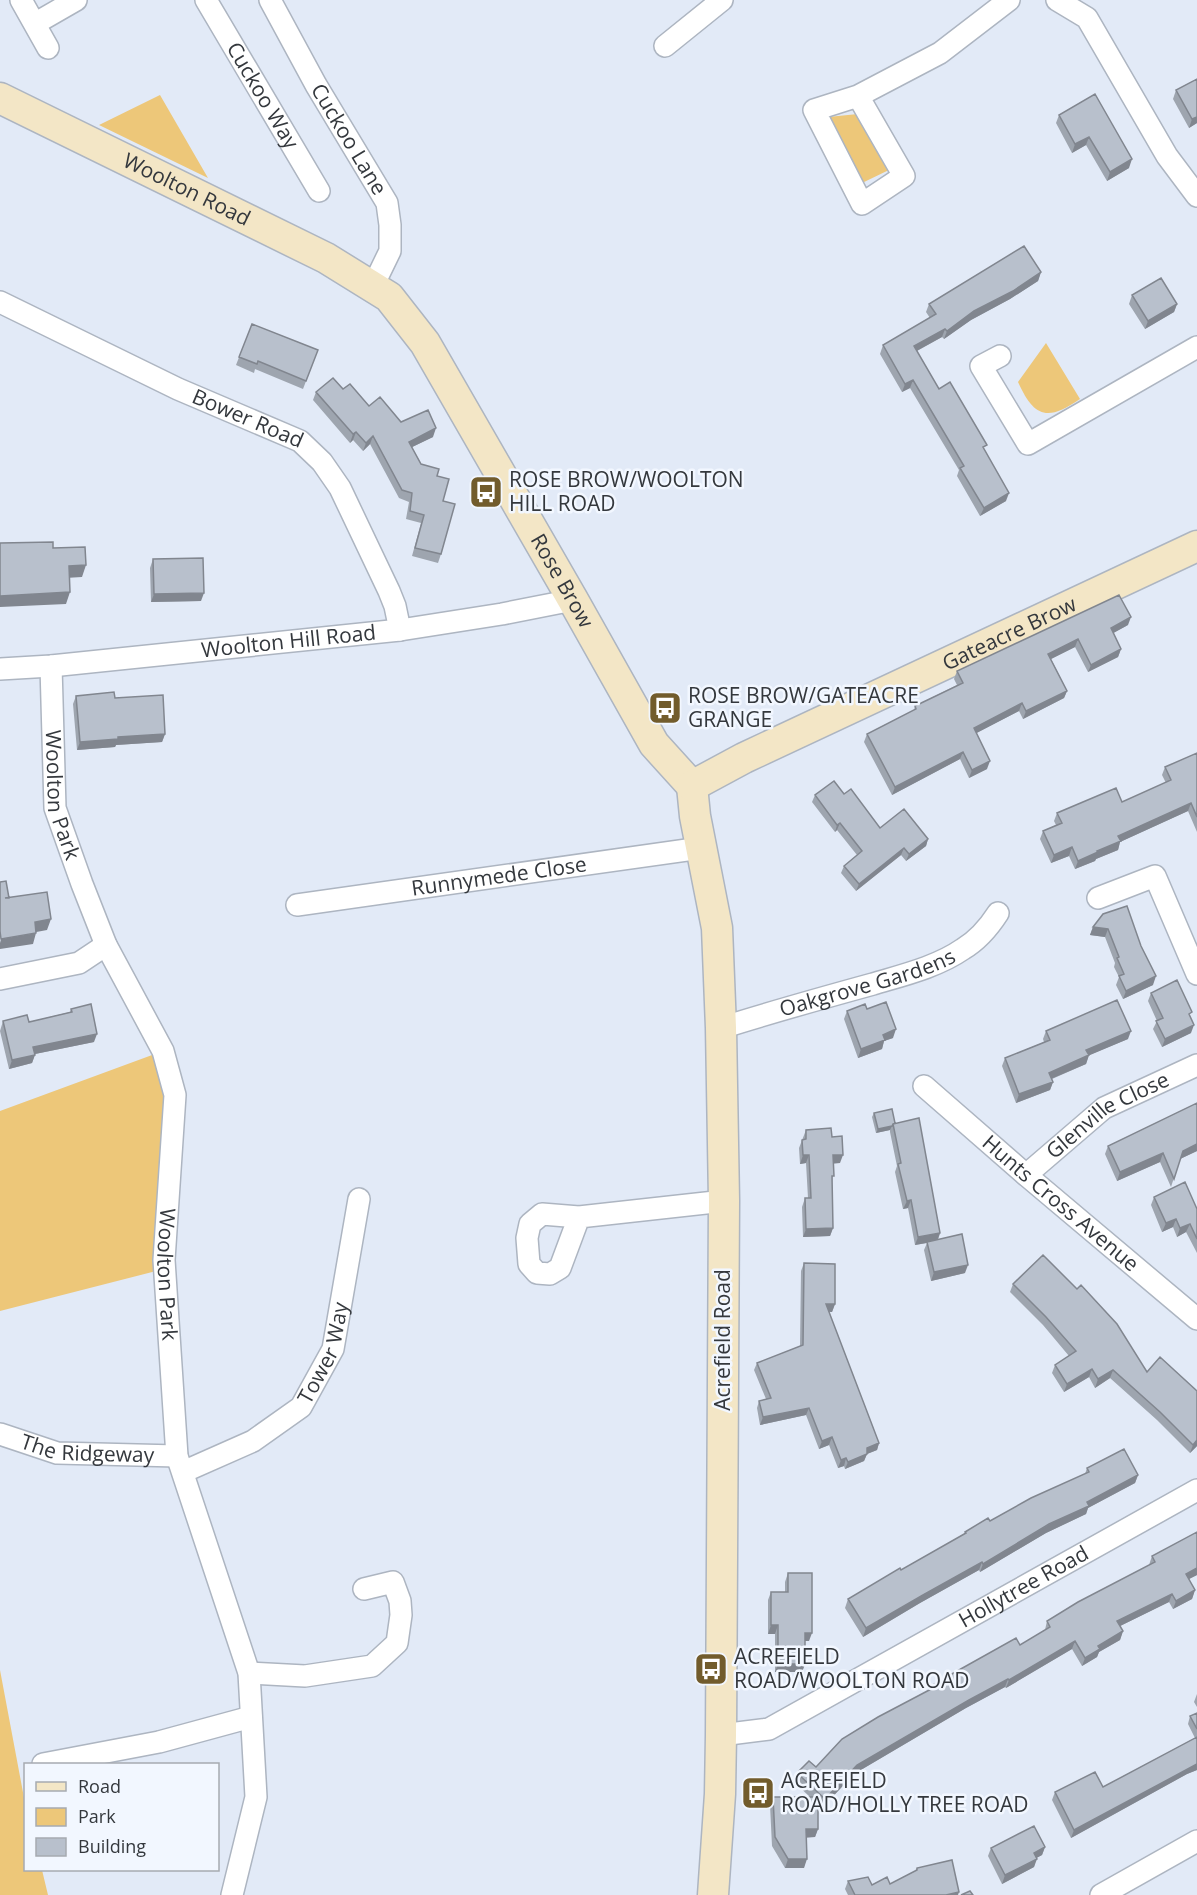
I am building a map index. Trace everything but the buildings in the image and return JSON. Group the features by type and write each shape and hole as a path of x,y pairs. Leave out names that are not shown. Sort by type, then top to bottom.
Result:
{"main road":[{"name":"Woolton Road","path":"0,98 326,258 373,286"},
{"name":"Rose Brow","path":"373,286 389,297 425,343 654,744 692,786"},
{"name":"Gateacre Brow","path":"692,786 744,758 1197,546"},
{"name":"Acrefield Road","path":"692,786 701,848 717,928 722,1028 724,1201 721,1735 720,1794 713,1895"}],"street":[{"path":"21,0 48,48"},
{"path":"36,23 76,0"},
{"name":"Cuckoo Way","path":"206,0 319,191"},
{"name":"Cuckoo Lane","path":"270,0 316,85 387,203 390,251 373,286"},
{"path":"665,46 722,0"},
{"path":"858,96 904,176 862,204 814,110 858,96 940,52 1009,0"},
{"path":"1057,0 1087,18 1167,156 1197,196"},
{"name":"Bower Road","path":"0,302 178,389 300,441 322,462 340,488 389,591 400,630"},
{"path":"1000,356 981,366 1028,444 1197,347"},
{"name":"Woolton Hill Road","path":"0,669 51,666 400,630 492,616 573,600"},
{"name":"Woolton Park","path":"51,666 55,808 106,945 163,1051 175,1095 164,1260 180,1464 249,1673 256,1797 232,1895"},
{"name":"Runnymede Close","path":"297,905 701,848"},
{"path":"1098,898 1155,876 1197,974"},
{"name":"Oakgrove Gardens","path":"722,1028 942,961 963,950 975,940 998,913"},
{"path":"0,979 79,963 106,945"},
{"name":"Glenville Close","path":"1026,1175 1104,1108 1197,1065"},
{"name":"Hunts Cross Avenue","path":"924,1086 1197,1319"},
{"name":"Tower Way","path":"180,1464 253,1441 301,1407 333,1349 359,1199"},
{"path":"579,1217 724,1201"},
{"name":"The Ridgeway","path":"0,1434 57,1453 180,1464"},
{"name":"Hollytree Road","path":"721,1735 769,1729 1197,1490"},
{"path":"249,1673 305,1676 372,1666 397,1643 401,1615 400,1601 393,1582 364,1589"},
{"path":"48,1763 159,1742 251,1717"},
{"path":"1101,1895 1196,1843"}],"green space":[{"path":"160,95 208,178 99,125"},
{"path":"858,114 889,170 862,183 828,117"},
{"path":"1046,343 1080,399 1059,411 1050,413 1036,409 1018,382"},
{"path":"163,1051 173,1128 164,1269 0,1311 0,1111"},
{"path":"0,1670 24,1798 24,1871 42,1871 48,1895 0,1895"}],"place":[{"name":"ROSE BROW/WOOLTON HILL ROAD","path":"486,492"},
{"name":"ROSE BROW/GATEACRE GRANGE","path":"665,708"},
{"name":"ACREFIELD ROAD/WOOLTON ROAD","path":"711,1669"},
{"name":"ACREFIELD ROAD/HOLLY TREE ROAD","path":"758,1793"}]}
